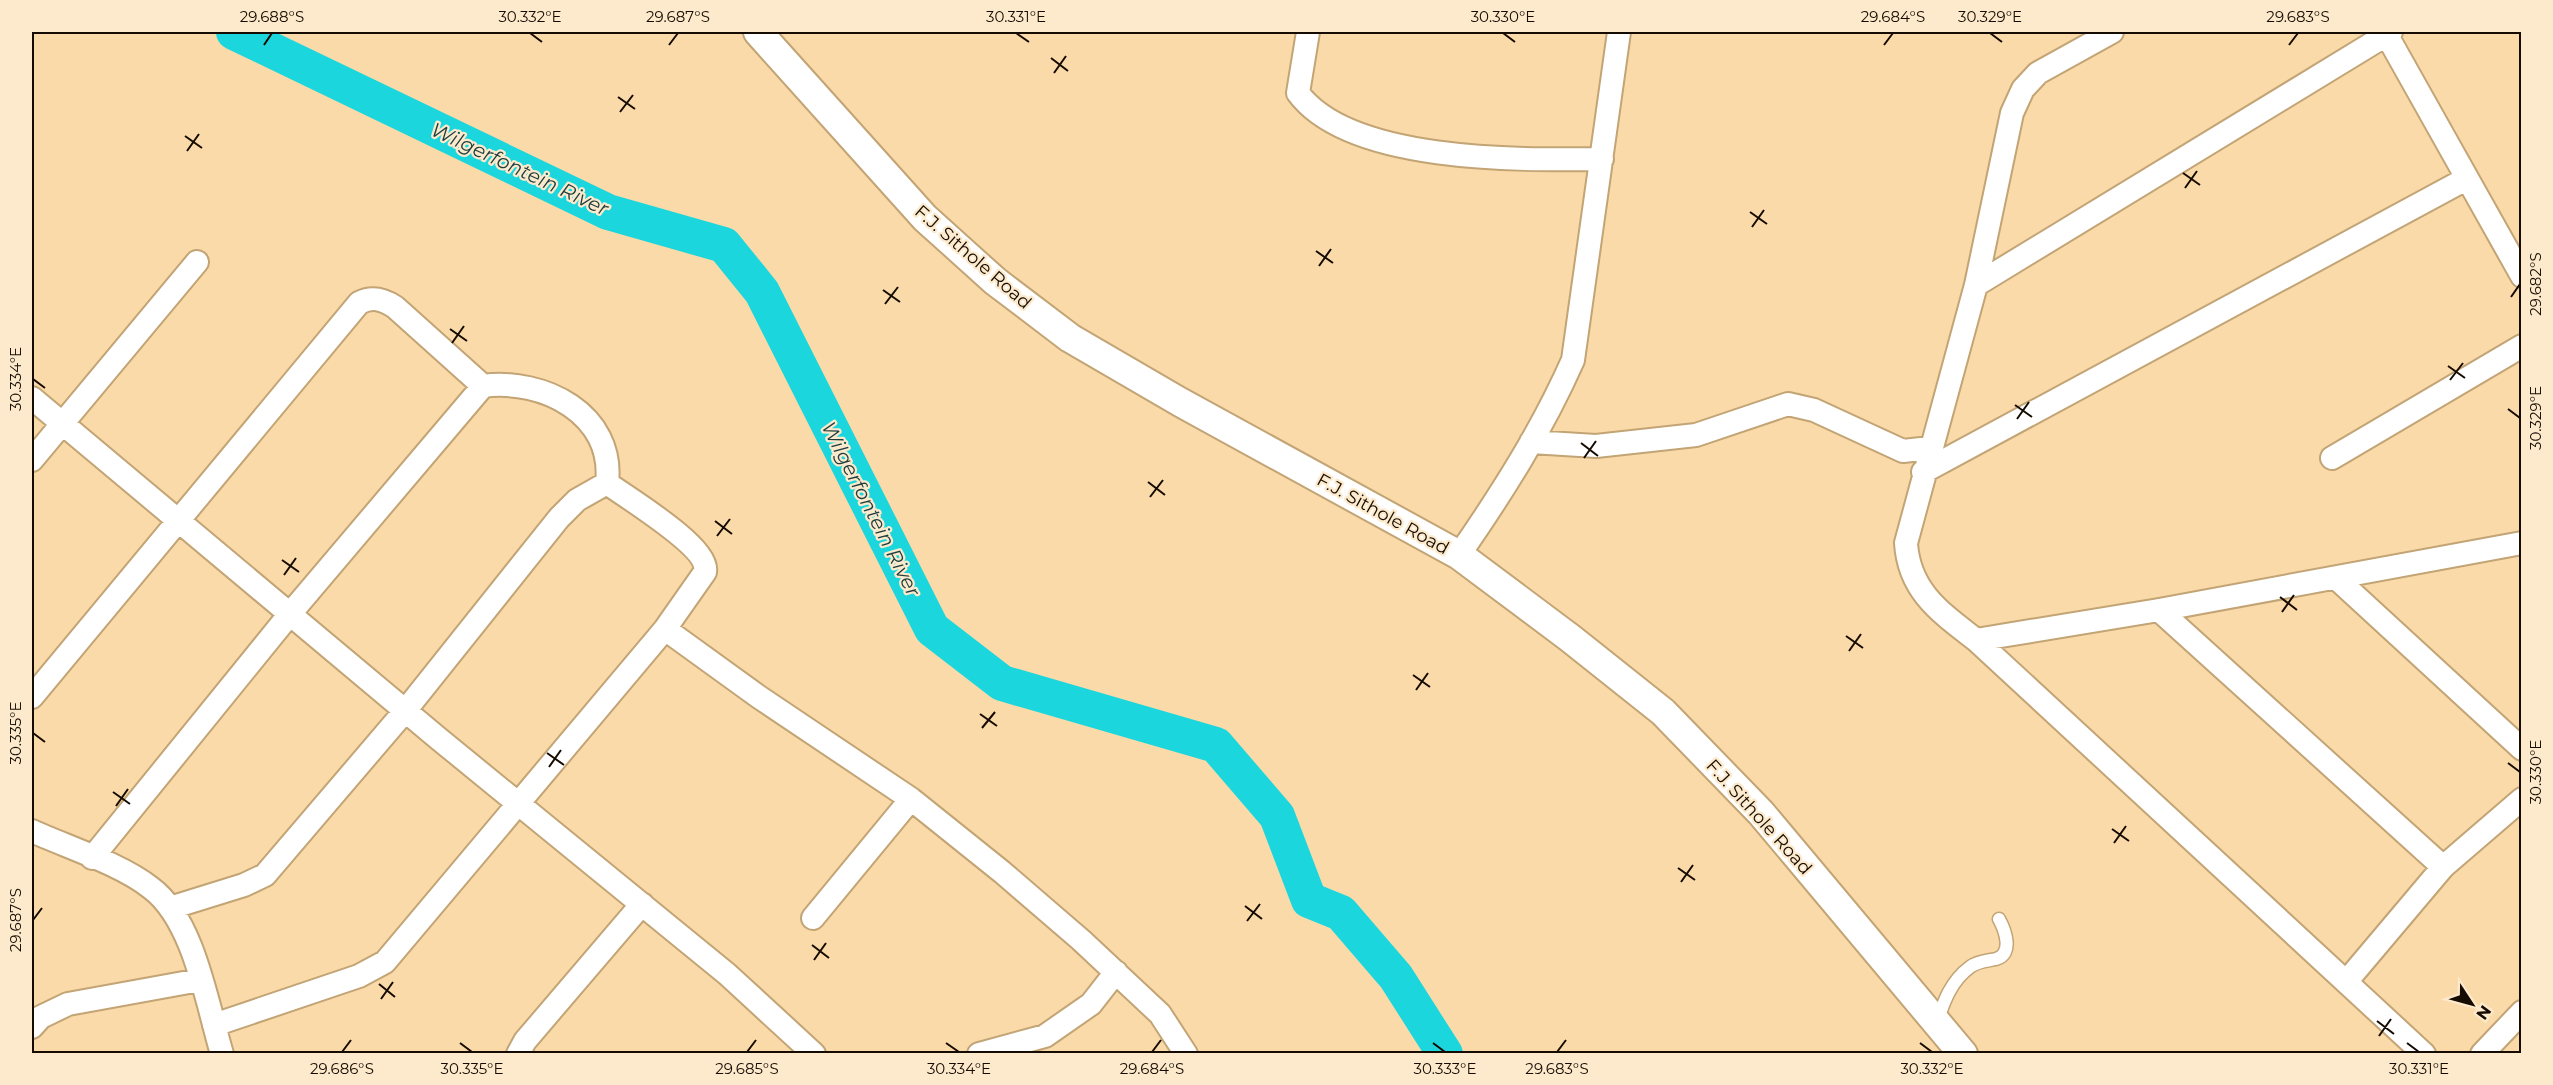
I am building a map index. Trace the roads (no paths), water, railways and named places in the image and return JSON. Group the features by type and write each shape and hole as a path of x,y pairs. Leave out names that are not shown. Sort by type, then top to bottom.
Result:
{"street":[{"name":"F.J. Sithole Road","path":"758,32 925,218 995,280 1060,331 1180,402 1459,555 1570,638 1663,712 1761,813 1963,1053"},
{"path":"1308,32 1298,93 1334,123 1367,138 1468,157 1533,160 1602,159"},
{"path":"1459,555 1507,486 1573,360 1619,32"},
{"path":"2112,32 2038,73 2023,89 2012,113 1976,285 1923,472 1906,543 1911,575 1935,607 1976,640 2424,1053"},
{"path":"1976,285 2387,32 2466,179 2522,276"},
{"path":"1923,472 2466,179"},
{"path":"32,460 197,262"},
{"path":"32,697 176,521 364,300 380,299 395,307 483,386"},
{"path":"2332,458 2522,346"},
{"path":"92,858 289,615 483,386 510,384 532,388 582,414 594,428 607,453 607,483"},
{"path":"32,398 289,615 727,974 814,1053"},
{"path":"1531,442 1596,446 1696,435 1788,404 1814,410 1903,451 1930,448"},
{"path":"214,1025 376,968 401,945 665,629 705,572 704,561 685,538 607,483"},
{"path":"170,908 244,885 264,875 405,711 559,518 577,500 607,483"},
{"path":"1976,640 2159,610 2522,543"},
{"path":"2336,578 2522,749"},
{"path":"2159,610 2443,867"},
{"path":"665,629 759,697 911,800 1002,872 1116,972 1160,1014 1186,1053"},
{"path":"2346,982 2443,867 2522,799"},
{"path":"813,918 911,800"},
{"path":"32,831 152,888 170,908 184,930 222,1053"},
{"path":"518,1053 525,1041 642,904"},
{"path":"979,1053 1045,1036 1092,1004 1116,972"},
{"path":"32,1027 41,1017 68,1004 200,980"},
{"path":"2482,1053 2522,1012"}],"lane":[{"path":"1936,1023 1954,981 1971,966 1986,960 1998,959 2004,952 2006,932 1999,919"}],"waterway":[{"name":"Wilgerfontein River","path":"234,32 608,212 724,245 762,292 932,629 1002,683 1216,745 1277,816 1309,900 1341,913 1396,977 1445,1054"}]}
